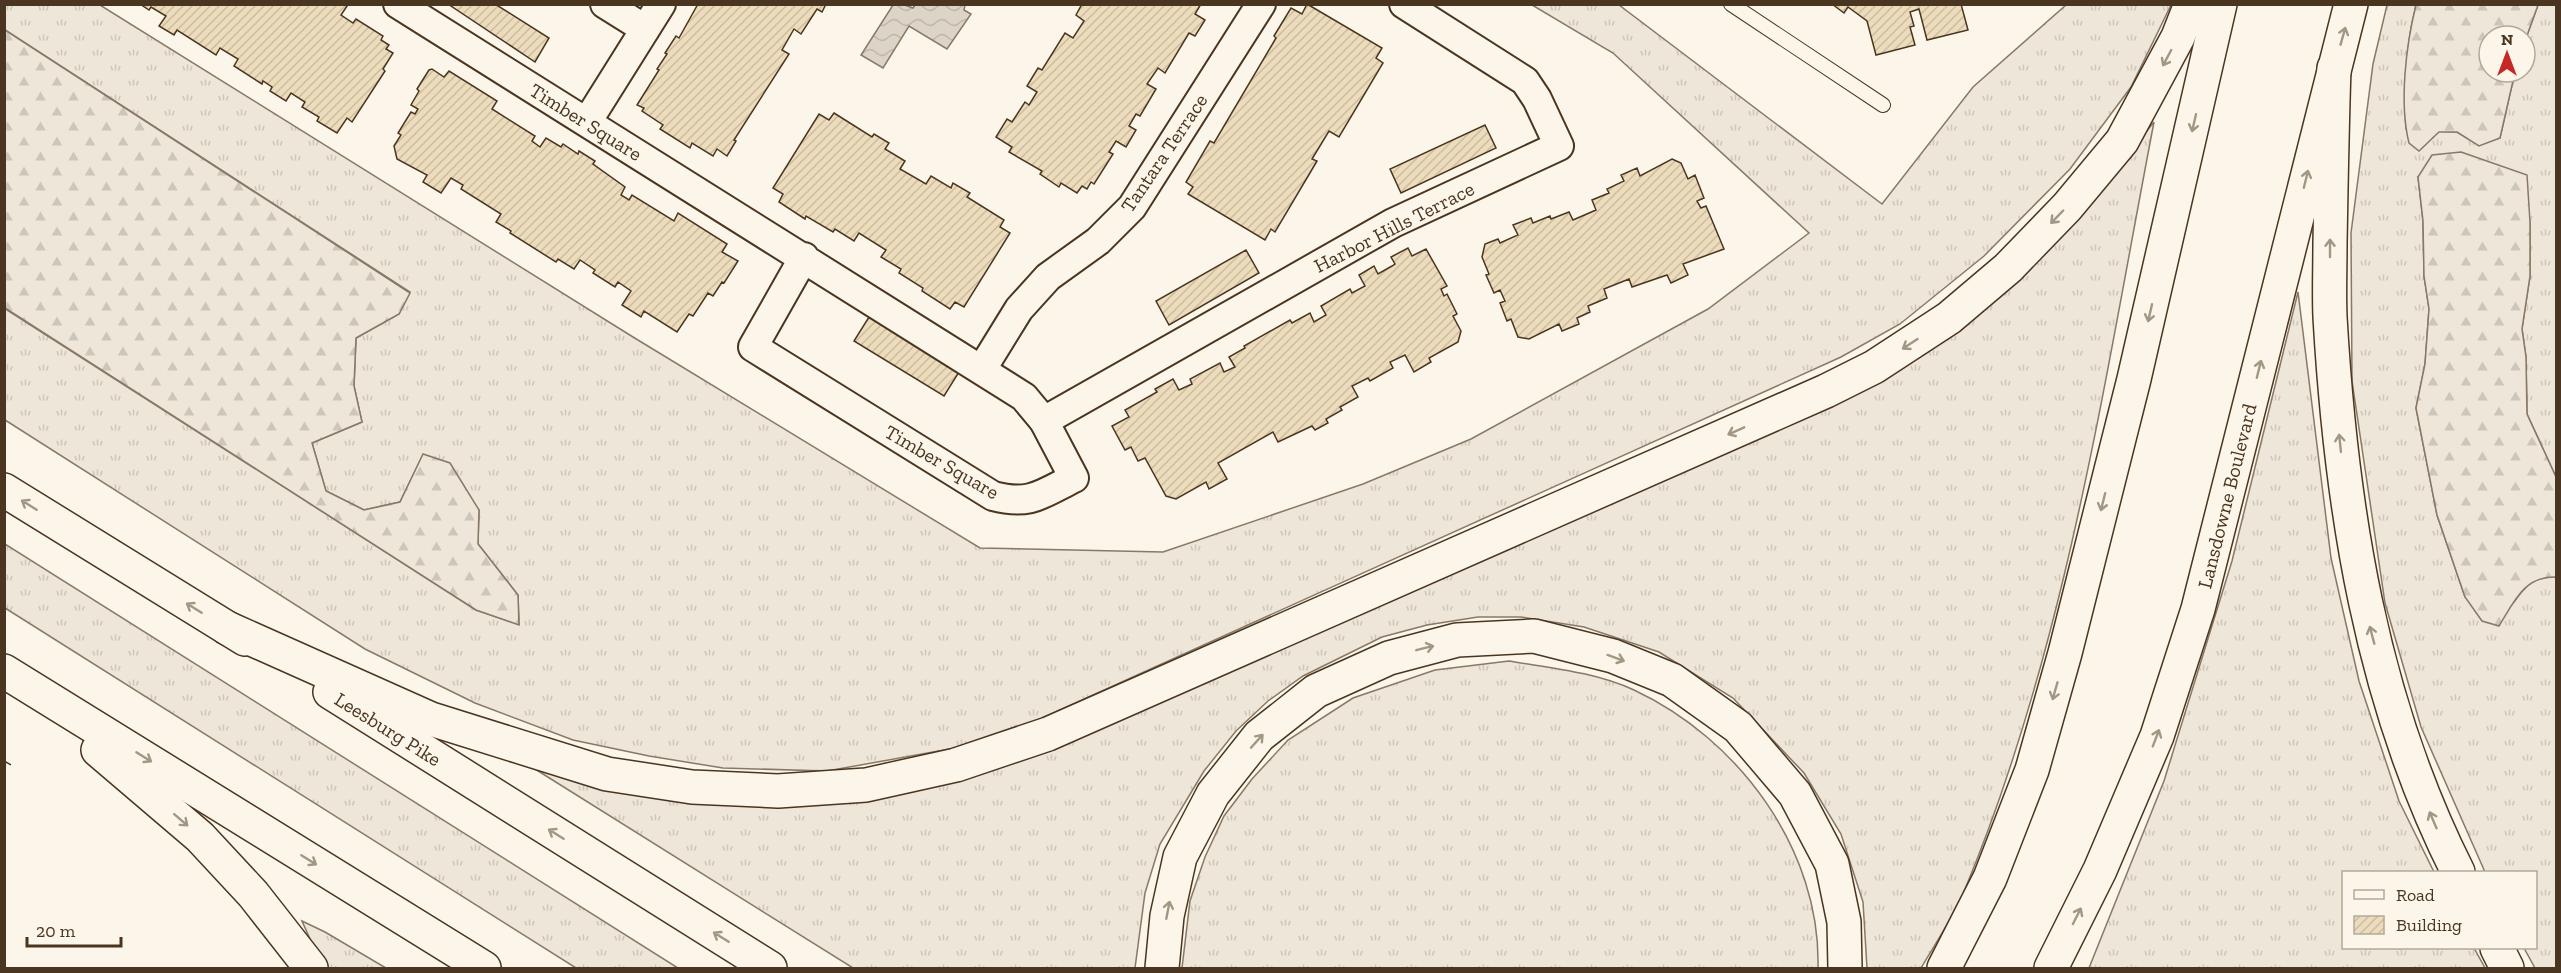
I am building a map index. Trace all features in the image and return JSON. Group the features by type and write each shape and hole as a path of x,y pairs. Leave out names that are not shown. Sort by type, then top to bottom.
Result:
{"main road":[{"path":"227,628 431,719 607,774 692,787 778,791 866,785 956,765 1059,730 1826,391 1874,367 1949,318 2008,268 2067,207 2122,141 2178,37 2191,4"},
{"path":"1944,969 1990,878 2032,770 2066,654 2134,379 2220,4"},
{"name":"Lansdowne Boulevard","path":"2050,969 2100,870 2157,736 2198,609 2352,4"},
{"path":"2334,68 2330,315 2346,492 2364,606 2383,677 2413,770 2457,871"},
{"name":"Leesburg Pike","path":"4,490 770,969"},
{"path":"1162,969 1167,916 1180,857 1213,794 1259,736 1316,691 1389,658 1457,640 1534,636 1613,656 1672,680 1738,727 1795,794 1833,864 1844,922 1845,969"},
{"path":"4,671 484,969"},
{"path":"4,677 126,772 200,837 253,894 311,969"},
{"path":"2497,949 2507,969"}],"street":[{"name":"Timber Square","path":"398,4 804,257 1024,397 1044,421 1074,478 1032,499 1012,501 993,496 753,347 804,257"},
{"path":"605,4 645,29"},
{"path":"587,122 661,4"},
{"name":"Tantara Terrace","path":"982,369 1019,309 1048,277 1098,241 1132,207 1261,4"},
{"name":"Harbor Hills Terrace","path":"1044,421 1393,223 1559,146 1537,99 1525,81 1404,4"}],"lane":[{"path":"1731,4 1883,105"}],"green space":[{"path":"5,5 100,5 633,337 980,548 1163,552 1363,484 1471,439 1708,309 1809,233 1613,53 1532,5 1619,5 1882,204 1973,87 2066,5 2171,5 2131,87 2070,169 1984,256 1900,324 1841,357 989,742 827,771 723,768 649,756 573,740 475,703 365,649 5,420 4,308 476,610 519,624 518,595 478,544 479,510 423,455 400,502 364,510 326,491 312,443 362,422 354,386 356,338 399,314 410,292 5,30"},
{"path":"2387,5 2416,5 2406,67 2406,129 2457,132 2479,145 2500,138 2512,84 2537,84 2537,24 2531,24 2538,5 2556,5 2556,477 2527,414 2526,357 2522,329 2530,276 2530,222 2418,177 2423,221 2424,276 2429,309 2425,364 2416,408 2437,515 2465,597 2514,602 2537,580 2556,577 2556,968 2535,968 2525,949 2537,949 2537,871 2485,871 2421,727 2385,603 2352,381 2351,233 2373,64"},
{"path":"2416,5 2538,5 2531,24 2477,24 2477,84 2512,84 2500,138 2479,146 2457,132 2439,132 2419,151 2409,143 2404,92 2409,38"},
{"path":"5,30 410,293 399,314 356,338 354,386 362,422 312,443 326,491 364,510 400,502 423,454 450,463 479,510 478,544 518,595 519,625 476,610 5,308"},
{"path":"2154,122 2099,416 2056,610 1999,801 1963,894 1921,968 1867,968 1863,902 1841,834 1804,773 1733,698 1659,652 1584,627 1521,617 1478,617 1427,625 1382,637 1303,676 1268,701 1236,731 1204,771 1160,844 1145,893 1135,968 853,968 527,764 877,797 1805,413 2061,237"},
{"path":"2461,152 2527,175 2530,276 2522,329 2526,357 2527,414 2556,477 2556,577 2536,581 2521,592 2499,626 2482,621 2465,597 2437,515 2416,408 2425,364 2429,309 2424,276 2423,221 2418,177 2432,155"},
{"path":"2298,292 2331,558 2359,681 2399,801 2434,871 2342,871 2342,949 2475,949 2485,968 2089,968 2164,781 2232,561"},
{"path":"4,544 678,968 576,968 5,608"},
{"path":"1509,661 1588,675 1634,690 1672,711 1707,738 1739,768 1766,803 1789,841 1805,882 1815,924 1818,968 1182,968 1190,901 1205,857 1224,816 1252,779 1288,740 1353,698 1435,670"},
{"path":"302,921 386,968 329,968 315,950"}],"water":[{"path":"893,5 913,8 915,5 965,5 964,10 971,14 947,49 909,26 883,68 861,55"}],"building":[{"path":"140,4 345,4 347,6 341,15 353,23 356,19 383,36 381,40 389,45 386,49 393,53 383,69 385,71 352,122 347,118 337,133 317,121 319,117 302,107 305,102 291,93 286,101 270,91 272,87 263,81 262,84 234,66 238,59 220,48 216,55 177,30 174,35 159,26 166,16 151,7 149,10"},
{"path":"448,4 495,4 549,38 535,62"},
{"path":"698,4 826,4 822,12 817,9 801,34 794,29 782,50 789,54 734,140 736,141 727,156 717,149 713,156 692,143 690,148 660,129 663,125 642,111 644,108 637,105 659,70 657,69 667,54 665,53 676,36 679,38"},
{"path":"1082,4 1201,4 1195,14 1205,20 1195,36 1189,33 1165,73 1158,68 1147,84 1156,89 1140,116 1136,114 1129,126 1136,130 1126,147 1116,141 1109,152 1113,154 1094,184 1091,182 1087,189 1082,186 1077,193 1061,183 1059,187 1040,174 1042,171 1009,152 1012,147 996,137 1007,119 1012,122 1025,102 1029,105 1037,92 1027,86 1038,68 1042,70 1065,33 1073,38 1084,21 1076,15"},
{"path":"1307,4 1382,48 1376,58 1383,63 1339,137 1329,131 1312,159 1317,161 1275,232 1271,229 1265,240 1188,194 1193,187 1186,182 1210,141 1214,143 1276,38 1274,36 1291,8 1302,14"},
{"path":"1832,4 1961,4 1968,30 1927,40 1919,9 1910,12 1914,26 1910,27 1915,45 1876,55 1867,21 1848,7 1844,13"},
{"path":"432,69 444,77 449,71 497,101 492,109 535,136 532,141 540,147 546,138 561,147 563,144 578,154 579,151 595,161 593,164 625,187 621,195 629,200 632,195 674,221 678,213 727,244 722,252 738,261 724,283 722,282 713,296 708,293 693,316 689,314 677,332 644,311 641,317 622,305 631,291 618,282 615,287 593,273 595,270 580,260 574,269 558,259 556,262 510,233 511,231 496,222 501,214 461,189 463,185 451,178 441,193 423,182 427,175 397,159 394,146 401,135 398,133 411,112 415,114 418,109 411,105 419,91 417,89"},
{"path":"834,113 872,137 874,134 889,143 885,149 905,161 900,169 926,184 931,176 951,188 953,183 970,193 967,197 1004,220 1000,227 1010,233 964,307 955,302 950,309 922,291 923,288 899,273 901,269 881,257 886,250 859,233 854,241 835,229 833,232 806,216 805,219 779,202 783,194 773,188 819,114 829,120"},
{"path":"1485,125 1496,148 1401,193 1390,169"},
{"path":"1672,159 1681,163 1688,179 1695,175 1704,198 1697,201 1701,208 1706,206 1724,249 1683,264 1688,275 1671,283 1667,275 1632,287 1629,279 1604,289 1607,298 1588,306 1590,312 1577,318 1579,324 1562,331 1559,324 1529,339 1518,337 1511,319 1507,321 1500,303 1505,301 1500,290 1494,293 1486,275 1489,274 1482,257 1485,244 1498,239 1500,243 1518,235 1513,225 1531,218 1533,223 1569,212 1573,220 1596,210 1592,200 1609,193 1607,189 1624,181 1621,175 1637,168 1640,176"},
{"path":"1408,248 1412,256 1426,249 1447,286 1441,289 1444,296 1447,294 1457,314 1453,316 1461,331 1458,342 1429,358 1431,362 1414,372 1405,355 1390,362 1393,368 1370,381 1368,378 1352,386 1358,397 1340,407 1342,410 1326,419 1328,423 1315,430 1312,426 1278,442 1273,432 1218,463 1227,479 1209,489 1206,482 1176,499 1166,496 1145,458 1138,461 1131,447 1125,450 1112,426 1129,417 1125,410 1157,392 1155,389 1173,379 1179,390 1192,384 1190,379 1220,363 1224,372 1235,367 1229,357 1290,320 1292,323 1310,313 1314,322 1326,315 1321,306 1350,289 1352,293 1365,286 1359,275 1374,266 1378,274 1395,264 1391,257"},
{"path":"1246,250 1259,273 1169,325 1156,301"},
{"path":"869,317 959,372 944,396 854,341"}],"fence":[{"path":"4,761 11,765"}]}
